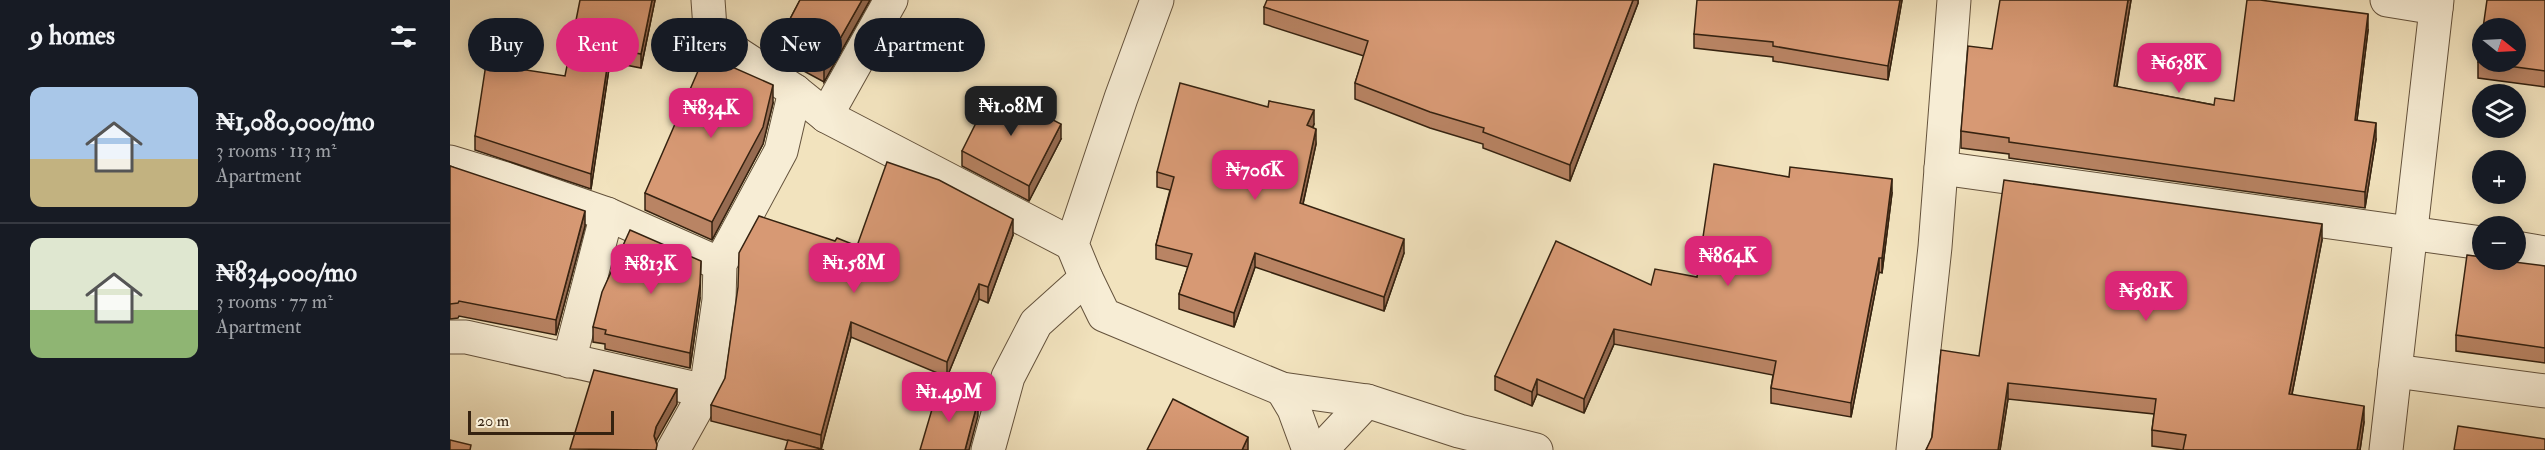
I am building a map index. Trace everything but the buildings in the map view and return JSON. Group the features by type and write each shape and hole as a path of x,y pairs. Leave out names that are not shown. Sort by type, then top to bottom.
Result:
{"street":[{"path":"708,0 710,28 738,54 795,91 826,116 1072,244 1104,315 1282,389 1367,401 1458,431 1536,450"},
{"path":"826,116 891,0"},
{"path":"1072,244 1157,0"},
{"path":"1913,450 1941,168 1954,0"},
{"path":"2386,450 2437,4 2387,0"},
{"path":"674,450 706,391 719,300 720,264 781,151 795,91"},
{"path":"450,162 607,214 720,264"},
{"path":"1941,168 2472,241"},
{"path":"569,361 607,214"},
{"path":"2526,250 2545,253"},
{"path":"990,448 1008,377 1036,323 1086,278"},
{"path":"450,337 466,337 706,391"},
{"path":"2395,371 2545,391"},
{"path":"1282,389 1294,409 1309,450"},
{"path":"1320,450 1367,401"}]}
